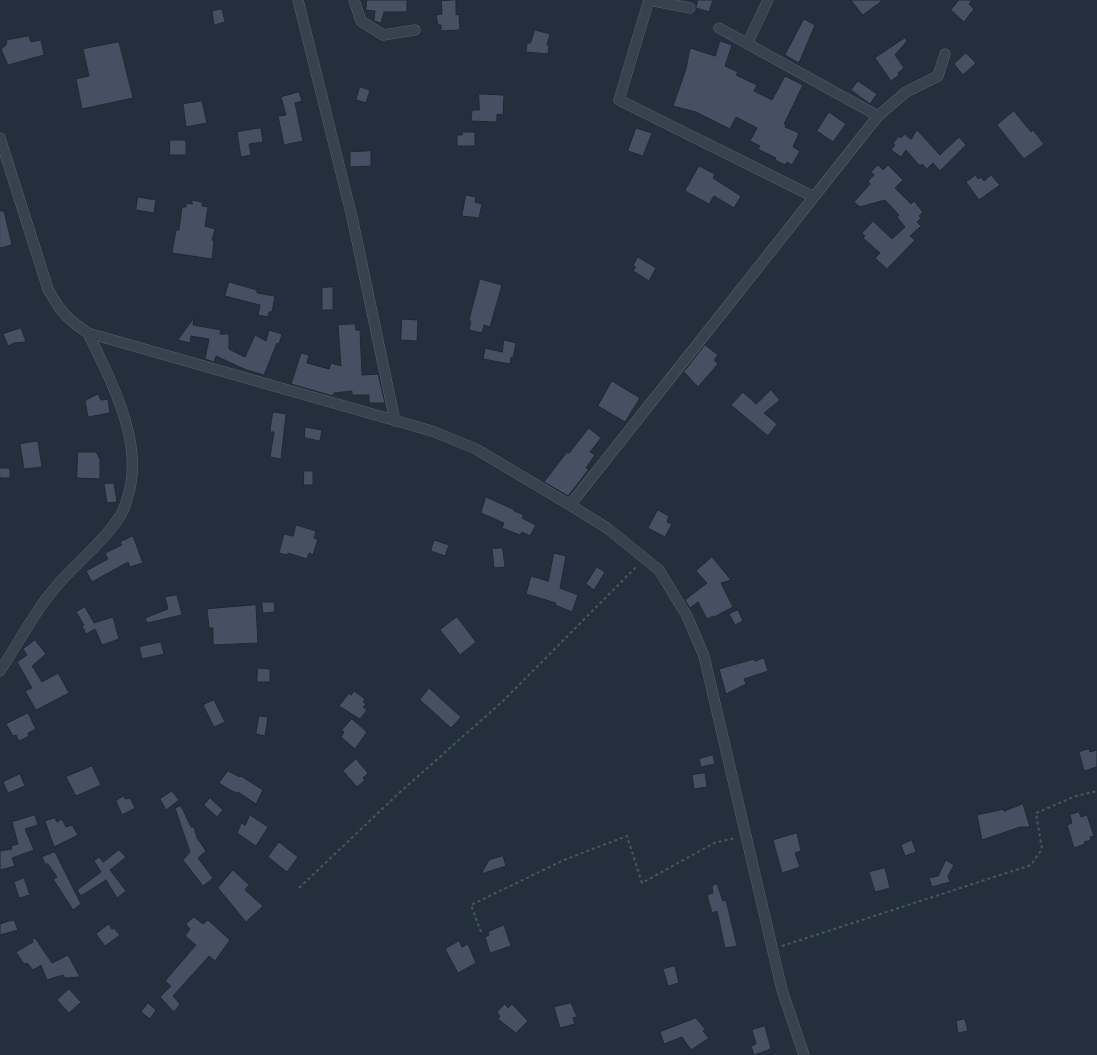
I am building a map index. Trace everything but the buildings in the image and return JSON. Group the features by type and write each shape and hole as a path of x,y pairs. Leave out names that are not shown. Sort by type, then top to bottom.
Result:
{"street":[{"path":"298,0 352,217 395,421"},
{"path":"354,0 361,21 383,35 415,30"},
{"path":"690,8 649,0 619,100 814,197"},
{"path":"747,44 768,0"},
{"path":"719,28 878,116"},
{"path":"570,505 878,116 906,92 938,76 946,54"},
{"path":"0,138 48,289 58,306 70,321 88,332 432,431 476,448 607,528 660,570 688,616 704,656 782,990 804,1055"},
{"path":"0,671 30,620 56,587 105,536 121,515 133,478 132,457 123,410 88,332"}],"path":[{"path":"299,888 398,794 502,701 645,559"},
{"path":"773,948 1031,865 1042,849 1036,813 1076,796 1097,791"},
{"path":"481,932 471,905 564,860 627,836 642,883 714,843 746,835"}]}
